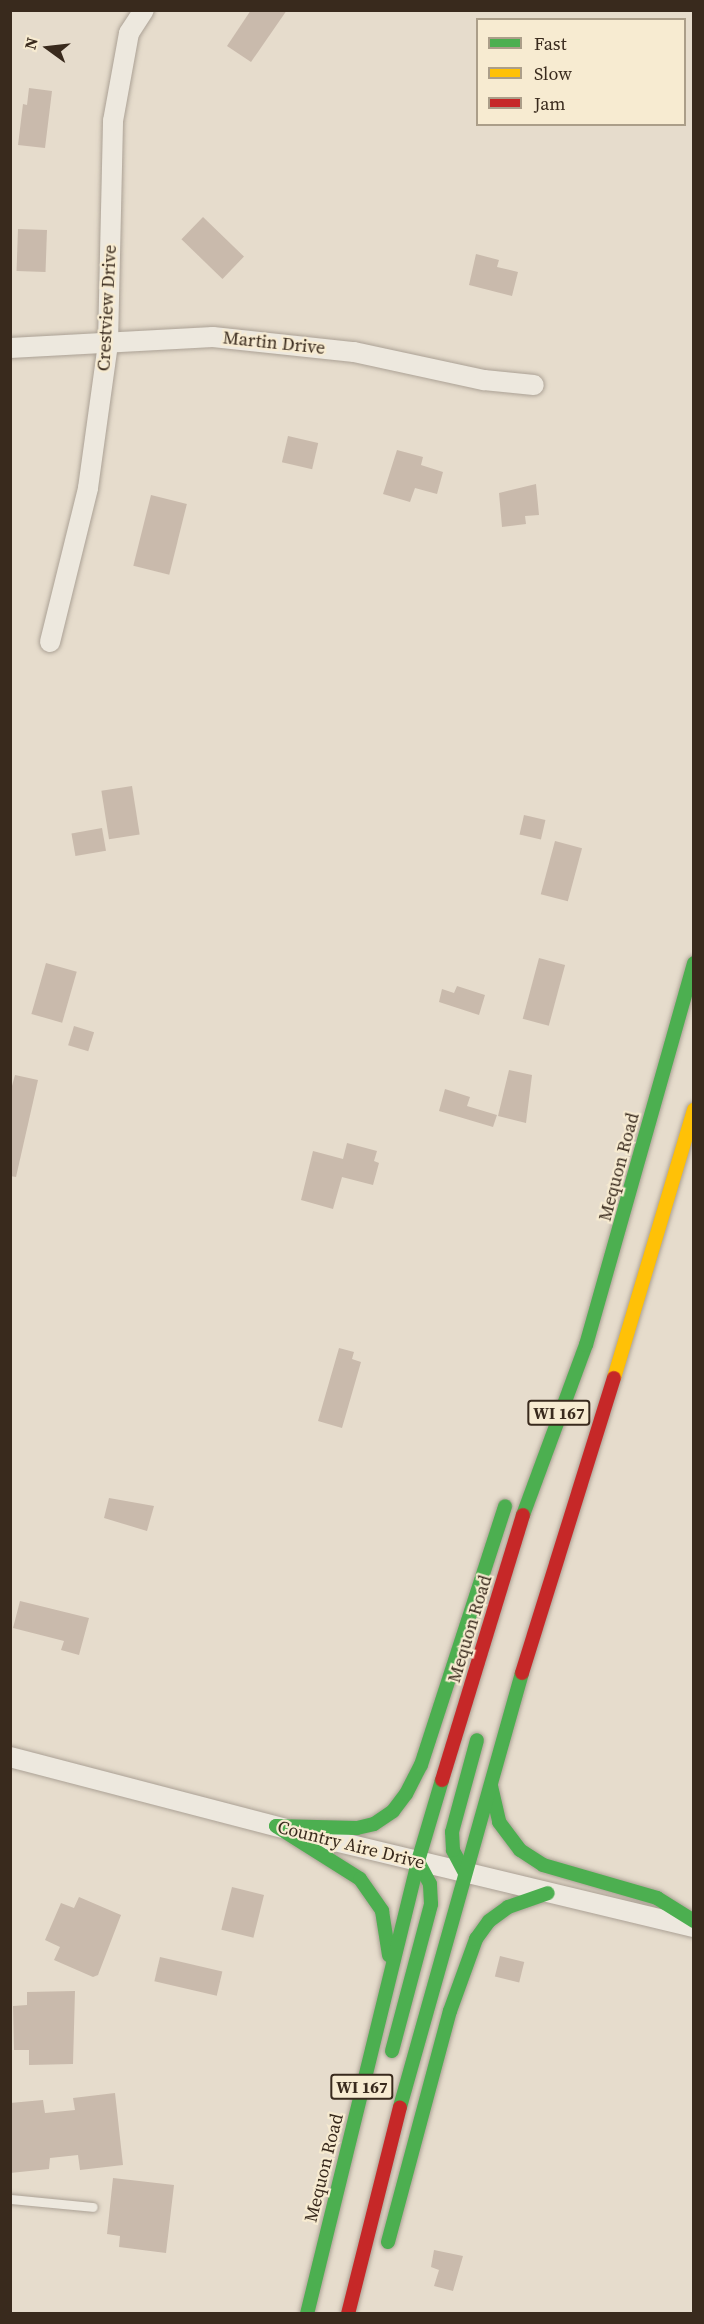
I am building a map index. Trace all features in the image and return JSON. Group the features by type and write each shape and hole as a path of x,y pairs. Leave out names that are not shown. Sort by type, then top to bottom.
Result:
{"main road":[{"name":"Mequon Road","path":"307,2313 418,1862 551,1435 580,1360 626,1212 693,963"},
{"name":"WI 167","path":"349,2311 491,1781 693,1110"},
{"path":"543,1417 552,1395 580,1360"},
{"path":"542,1508 551,1435"},
{"path":"276,1826 357,1828 374,1824 393,1811 406,1794 421,1765 510,1491"},
{"path":"465,1873 453,1850 452,1832 483,1720"},
{"path":"491,1781 499,1822 520,1850 543,1865 657,1898 693,1921"},
{"path":"276,1826 360,1879 374,1895 388,1933 390,1975"},
{"path":"390,2061 430,1904 430,1884 418,1862"},
{"path":"382,2259 450,2011 476,1939 489,1921 508,1907 548,1893"},
{"path":"349,2311 367,2173"}],"street":[{"name":"Crestview Drive","path":"50,642 88,488 108,343 113,121 129,33 144,10"},
{"name":"Martin Drive","path":"10,348 213,337 354,352 484,380 534,385"},
{"name":"Country Aire Drive","path":"10,1757 418,1862 693,1928"}],"lane":[{"path":"10,2199 93,2207"}],"building":[{"path":"251,10 287,10 251,62 227,46"},
{"path":"29,88 52,91 45,148 18,145 23,104 27,105"},
{"path":"203,217 244,257 222,279 181,239"},
{"path":"18,229 47,230 46,272 17,271"},
{"path":"476,254 499,260 497,267 518,272 512,296 469,285"},
{"path":"288,436 318,443 312,469 282,462"},
{"path":"397,450 423,457 421,465 443,472 437,494 415,488 410,502 383,494"},
{"path":"536,484 539,515 525,516 526,524 502,527 499,493"},
{"path":"151,495 187,504 169,575 133,566"},
{"path":"132,786 140,834 109,839 101,791"},
{"path":"524,815 545,820 541,839 520,834"},
{"path":"102,828 106,851 75,856 71,833"},
{"path":"555,841 582,848 568,901 541,894"},
{"path":"539,958 565,965 549,1026 523,1019"},
{"path":"46,963 77,972 62,1023 31,1014"},
{"path":"457,986 485,995 479,1015 439,1002 442,989 454,993"},
{"path":"74,1026 94,1032 88,1051 68,1045"},
{"path":"509,1070 532,1075 526,1123 498,1116"},
{"path":"15,1075 38,1080 16,1177 10,1176 10,1093"},
{"path":"445,1089 470,1097 467,1106 497,1115 493,1127 439,1111"},
{"path":"347,1143 377,1151 374,1161 379,1163 373,1185 342,1177 333,1209 301,1200 313,1151 343,1159"},
{"path":"339,1348 354,1352 352,1359 361,1362 342,1428 318,1421"},
{"path":"109,1498 154,1506 147,1531 104,1518"},
{"path":"20,1601 89,1618 79,1655 61,1650 64,1641 13,1628"},
{"path":"232,1887 264,1895 253,1938 221,1930"},
{"path":"79,1897 121,1915 98,1975 93,1977 54,1960 60,1947 45,1940 61,1903 74,1908"},
{"path":"500,1956 524,1962 519,1982 495,1976"},
{"path":"160,1957 222,1971 217,1996 154,1981"},
{"path":"75,1991 73,2064 29,2065 29,2050 14,2050 13,2006 27,2005 27,1992"},
{"path":"115,2093 123,2165 80,2170 78,2155 50,2158 49,2169 10,2173 10,2103 43,2100 45,2113 75,2110 73,2098"},
{"path":"113,2178 174,2185 166,2253 119,2247 120,2236 107,2234"},
{"path":"434,2250 463,2256 453,2291 434,2286 439,2270 431,2267"}],"traffic: fast":[{"path":"523,1515 586,1345 694,963"},
{"path":"276,1826 357,1828 374,1824 393,1811 406,1794 421,1765 505,1506"},
{"path":"400,2107 522,1673"},
{"path":"465,1873 453,1850 452,1832 477,1740"},
{"path":"307,2314 418,1861 442,1780"},
{"path":"491,1786 499,1822 520,1850 543,1865 657,1898 694,1921"},
{"path":"276,1826 360,1879 382,1911 389,1955"},
{"path":"392,2051 431,1904 430,1884 418,1861"},
{"path":"388,2242 450,2011 476,1939 489,1921 508,1907 548,1893"}],"traffic: slow":[{"path":"614,1378 694,1110"}],"traffic: jam":[{"path":"522,1673 614,1378"},
{"path":"442,1780 523,1515"},
{"path":"348,2314 400,2107"}]}
